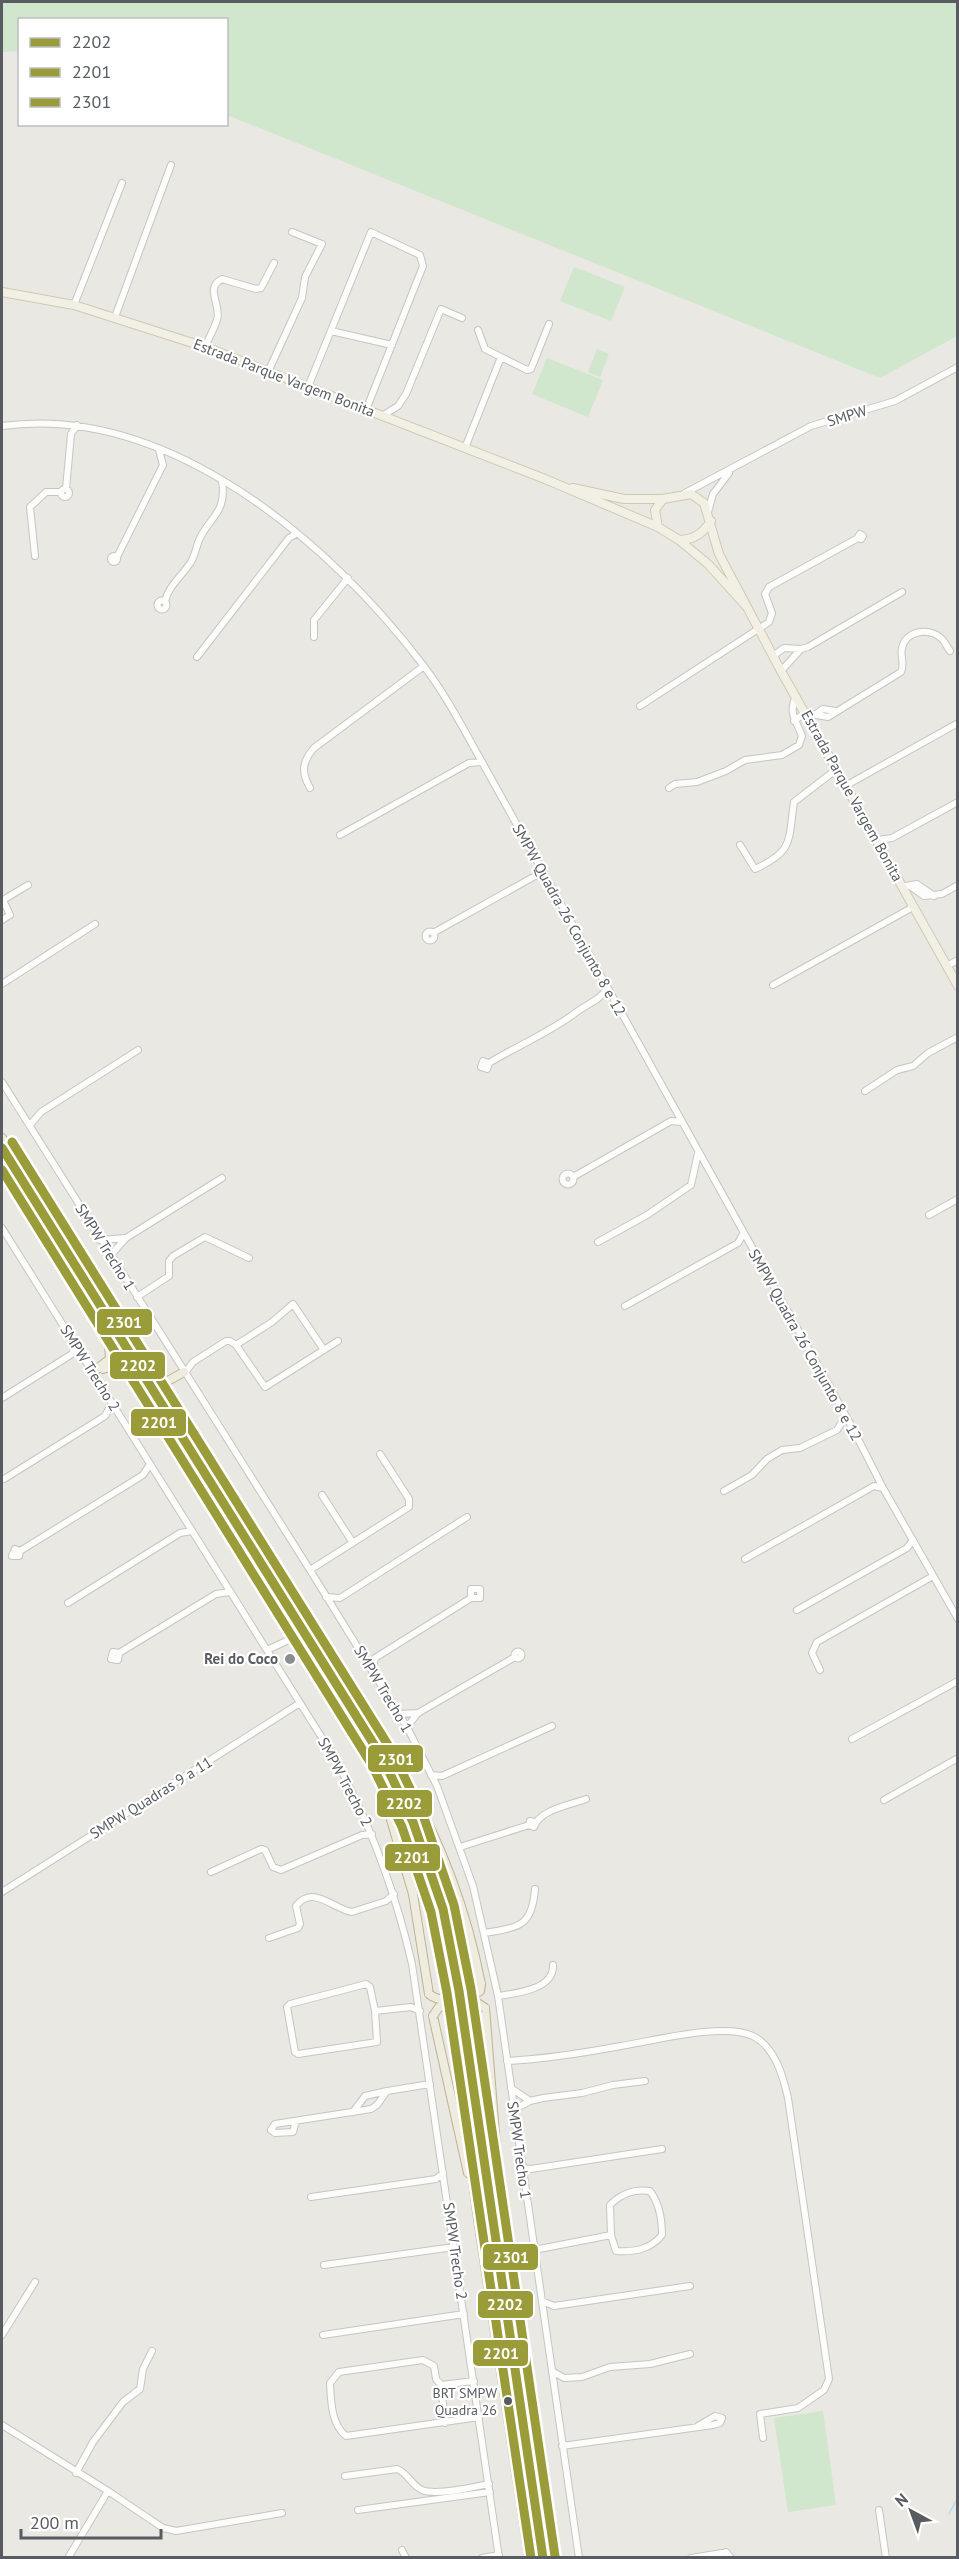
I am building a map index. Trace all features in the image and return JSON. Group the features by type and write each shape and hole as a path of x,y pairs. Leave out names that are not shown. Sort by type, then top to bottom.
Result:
{"highway":[{"path":"2,1138 168,1404 306,1618 387,1755 415,1814 450,1914 464,1979 551,2558"},
{"path":"2,1172 108,1338 293,1638 353,1729 400,1821 418,1865 447,1986 477,2212 529,2558"},
{"path":"94,1373 110,1359 108,1338"},
{"path":"94,1373 112,1366 130,1375"},
{"path":"151,1376 166,1382 185,1374"},
{"path":"168,1404 171,1386 185,1374"},
{"path":"382,1784 413,1894 429,1994 441,2000 468,1996 480,1991 482,1984 472,1943 440,1852 406,1781 387,1755"},
{"path":"477,2212 433,2016 439,2007 476,2002 485,2008 500,2208"}],"main road":[{"name":"Estrada Parque Vargem Bonita","path":"2,292 74,305 205,347 465,448 658,527 679,540 708,564 747,607"},
{"name":"Estrada Parque Vargem Bonita","path":"559,486 624,499 663,500 685,493"},
{"path":"679,540 693,539 701,533 710,516 700,499 685,493"},
{"path":"658,527 656,510 663,500"},
{"name":"Estrada Parque Vargem Bonita","path":"710,516 716,546 747,607 776,654 781,670 883,851 906,886 913,907 957,986"}],"street":[{"path":"115,317 171,165"},
{"path":"74,305 122,183"},
{"path":"268,372 302,298 305,277 322,244 292,232"},
{"path":"308,387 370,232 420,255 423,266 366,410"},
{"path":"205,347 218,317 213,292 216,283 222,279 256,289 261,288 274,263"},
{"path":"399,423 396,414 398,406 406,394 441,309 462,318"},
{"path":"478,330 485,349 527,370 531,369 549,324"},
{"path":"331,331 392,345"},
{"path":"465,448 501,357"},
{"name":"SMPW","path":"685,493 811,426 895,402 957,367"},
{"path":"382,416 398,406"},
{"path":"65,423 71,434"},
{"name":"SMPW Quadra 26 Conjunto 8 e 12","path":"2,426 65,423 118,433 222,481 290,529 348,578 374,604 424,666 476,751 957,1619"},
{"path":"35,556 30,507 46,492 63,491 71,434 77,425"},
{"path":"117,557 163,465 159,450"},
{"name":"SMPW","path":"710,516 713,494 720,482 737,467"},
{"path":"165,601 167,593 191,562 203,532 215,518 222,500 222,481"},
{"path":"289,537 290,529"},
{"path":"196,657 289,537 296,534"},
{"path":"640,706 769,622 771,616 765,594 767,589 858,538"},
{"path":"314,637 314,620 348,578"},
{"path":"781,670 801,649 902,592"},
{"path":"794,721 805,713 816,714 823,709 835,711 901,672 903,668 902,648 913,633 927,631 936,634 950,651"},
{"path":"776,654 792,646 801,649"},
{"path":"776,654 792,657"},
{"path":"310,788 305,779 303,766 307,756 314,748 424,666"},
{"path":"669,788 675,784 697,782 726,771 745,760 782,755 799,745 802,736 794,721 791,708 796,696"},
{"path":"847,785 957,723"},
{"path":"469,763 476,751"},
{"path":"340,834 469,763 482,762"},
{"path":"740,845 755,869 775,859 785,850 794,802 837,769"},
{"path":"877,840 892,838 957,802"},
{"path":"883,851 892,838"},
{"path":"434,933 535,876 539,866"},
{"path":"535,876 546,879"},
{"path":"906,886 917,884 934,896 957,885"},
{"path":"2,920 10,915 3,900 28,885"},
{"path":"773,985 913,907"},
{"path":"2,984 95,924"},
{"path":"946,966 957,960"},
{"path":"489,1063 566,1022 574,1014 601,998 607,988"},
{"path":"601,998 613,999"},
{"path":"865,1090 897,1070 913,1066 928,1053 957,1037"},
{"path":"24,1117 38,1114 138,1050"},
{"name":"SMPW Trecho 1","path":"2,1082 310,1570 407,1727 437,1786 460,1847 485,1933 498,1996 579,2558"},
{"path":"573,1177 671,1121 676,1112"},
{"path":"30,1125 38,1114"},
{"path":"671,1121 681,1122"},
{"path":"598,1242 647,1215 691,1185 698,1153"},
{"path":"110,1256 126,1238 222,1178"},
{"path":"929,1215 957,1199"},
{"name":"SMPW Trecho 2","path":"2,1228 4,1237 94,1373 334,1757 372,1834 397,1903 419,2001 499,2556"},
{"path":"625,1306 738,1243 743,1234"},
{"path":"137,1297 169,1276 169,1261 173,1256 205,1237 249,1258"},
{"path":"100,1240 126,1238"},
{"path":"738,1243 749,1244"},
{"path":"236,1345 272,1322 294,1304 324,1350"},
{"path":"185,1374 193,1362 226,1341 230,1341 236,1345 265,1387 298,1364 338,1341"},
{"path":"2,1398 72,1354 76,1346"},
{"path":"72,1354 82,1355"},
{"path":"176,1360 193,1362"},
{"path":"4,1479 105,1416 112,1404"},
{"path":"105,1416 120,1417"},
{"path":"839,1429 845,1417"},
{"path":"724,1491 752,1475 767,1459 782,1450 802,1447 839,1429 852,1427"},
{"path":"310,1570 409,1507 409,1499 380,1454"},
{"path":"143,1474 150,1464"},
{"path":"20,1551 143,1474 155,1472"},
{"path":"745,1559 875,1486 878,1478"},
{"path":"875,1486 883,1488"},
{"path":"322,1495 353,1544"},
{"path":"334,1610 338,1599 467,1517"},
{"path":"180,1533 186,1522"},
{"path":"68,1603 180,1533 192,1531"},
{"path":"797,1610 907,1548 913,1540"},
{"path":"907,1548 918,1548"},
{"path":"820,1670 812,1653 817,1642 933,1576"},
{"path":"216,1594 223,1579"},
{"path":"120,1653 216,1594 230,1592"},
{"path":"326,1597 338,1599"},
{"path":"372,1672 375,1658 471,1598"},
{"path":"267,1650 293,1638"},
{"path":"361,1653 375,1658"},
{"path":"407,1727 418,1713 515,1657"},
{"path":"852,1739 957,1681"},
{"name":"SMPW Quadras 9 a 11","path":"2,1892 300,1703"},
{"path":"398,1714 418,1713"},
{"path":"431,1775 442,1776 552,1726"},
{"path":"884,1800 957,1758"},
{"path":"437,1786 442,1776"},
{"path":"460,1847 532,1824 546,1813 586,1799"},
{"path":"362,1835 369,1826"},
{"path":"211,1872 261,1849 265,1850 273,1867 281,1870 362,1835 372,1834"},
{"path":"485,1933 514,1928 524,1921 533,1909 535,1889"},
{"path":"269,1938 298,1928 300,1924 296,1906 304,1899 319,1898 352,1912 386,1901 394,1894"},
{"path":"386,1901 397,1903"},
{"path":"498,1996 534,1988 550,1977 553,1973 553,1965"},
{"path":"366,1984 370,1987 375,2011 378,2040 376,2043 298,2054 295,2052 288,2007 291,2002 366,1984"},
{"path":"411,2007 419,2001"},
{"path":"375,2011 411,2007 420,2011"},
{"path":"507,2061 584,2052 716,2031 753,2036 770,2051 778,2066 788,2098 829,2379 824,2390 798,2408 760,2414 763,2438"},
{"path":"513,2110 530,2101 645,2080"},
{"path":"353,2112 369,2094 430,2084"},
{"path":"511,2088 530,2101"},
{"path":"296,2121 374,2108 387,2091"},
{"path":"522,2172 662,2149"},
{"path":"311,2197 436,2179 444,2173"},
{"path":"436,2179 445,2183"},
{"path":"639,2190 650,2191 655,2198 662,2224 662,2235 658,2240 648,2247 633,2252 616,2251 612,2235 610,2205 618,2197 628,2193 639,2190"},
{"path":"534,2250 612,2235"},
{"path":"324,2265 454,2247"},
{"path":"2,2335 35,2282"},
{"path":"542,2301 554,2306 690,2286"},
{"path":"544,2315 554,2306"},
{"path":"323,2336 464,2314"},
{"path":"76,2473 101,2430 123,2402 140,2389 143,2369 152,2351"},
{"path":"552,2371 564,2378 582,2376 610,2367 650,2364 690,2354"},
{"path":"445,2422 441,2385 436,2379 434,2366 423,2360 339,2372 330,2383 331,2405 338,2426 346,2436 445,2422 479,2417"},
{"path":"555,2393 564,2378"},
{"path":"441,2385 474,2381"},
{"path":"2,2426 138,2510 163,2528 176,2531 282,2513"},
{"path":"562,2446 698,2426"},
{"path":"345,2476 397,2469 405,2473 422,2490 431,2492 489,2484"},
{"path":"68,2558 108,2491"},
{"path":"358,2510 490,2492"},
{"path":"879,2510 886,2558"},
{"path":"402,2550 406,2558"},
{"path":"691,2558 721,2555 728,2552 731,2558"},
{"path":"482,2558 499,2556"}],"green space":[{"path":"2,2 957,2 957,336 880,378 228,115 228,18 18,18 18,51 2,52"},
{"path":"574,267 625,287 611,321 560,301"},
{"path":"597,349 609,354 600,377 588,372"},
{"path":"547,358 603,380 588,417 532,394"},
{"path":"823,2411 836,2505 788,2512 774,2418"}],"waterway":[{"path":"949,2514 958,2497"}],"transit line":[{"name":"2301","path":"12,1142 393,1753 424,1818 454,1905 471,1989 555,2556"},
{"name":"2202","path":"2,1148 383,1759 413,1822 443,1909 459,1991 543,2558"},
{"name":"2201","path":"2,1170 372,1765 402,1827 431,1912 447,1993 531,2558"}],"place":[{"name":"Rei do Coco","path":"290,1659"},
{"name":"BRT SMPW Quadra 26","path":"508,2401"}]}
